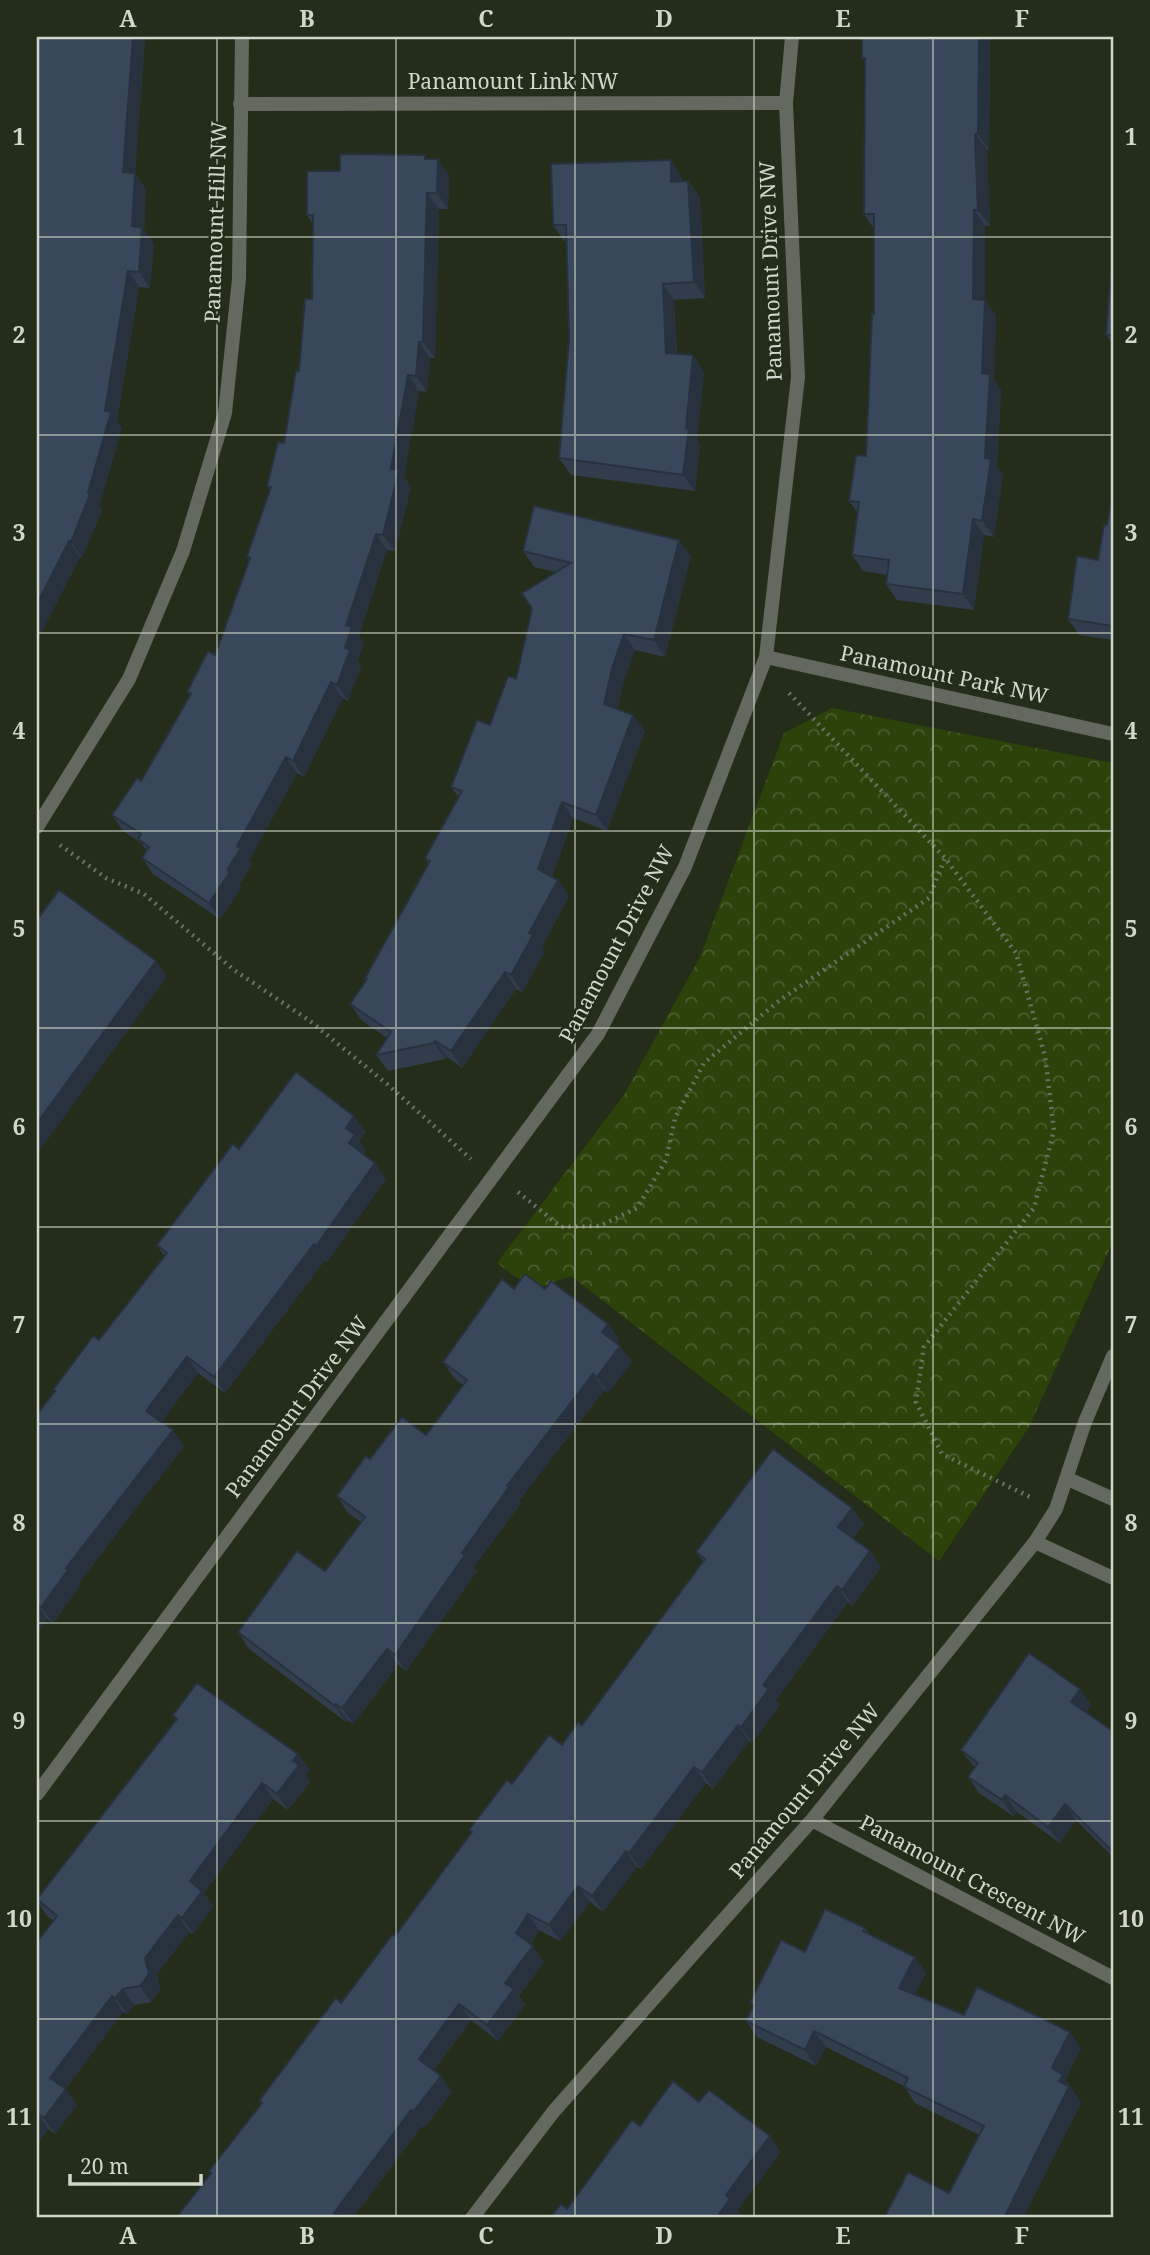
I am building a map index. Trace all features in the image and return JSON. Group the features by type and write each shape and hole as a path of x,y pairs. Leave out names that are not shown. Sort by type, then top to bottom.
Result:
{"street":[{"name":"Panamount Hill NW","path":"37,827 129,679 183,551 225,413 239,279 242,37"},
{"name":"Panamount Drive NW","path":"37,1794 496,1175 604,1022 685,867 766,657 799,377 786,103 792,37"},
{"name":"Panamount Link NW","path":"240,104 786,103"},
{"name":"Panamount Park NW","path":"766,657 1113,734"},
{"name":"Panamount Drive NW","path":"472,2218 554,2111 812,1820 1035,1542 1056,1509 1085,1422 1113,1356"},
{"path":"1068,1479 1113,1499"},
{"path":"1035,1542 1113,1578"},
{"name":"Panamount Crescent NW","path":"812,1820 1113,1978"}],"path":[{"path":"766,657 791,696 945,858 1016,953 1045,1056 1054,1130 1034,1208 924,1347 916,1402 942,1454 1056,1509"},
{"path":"56,842 106,878 144,894 234,970 310,1021 387,1084 465,1154 561,1227 600,1226 638,1208 666,1160 675,1118 704,1063 780,1000 929,898 945,858"}],"green space":[{"path":"832,708 1113,763 1113,1241 1029,1427 939,1561 571,1276 533,1290 497,1263 624,1095 700,957 784,733"}],"building":[{"path":"37,37 133,37 123,172 135,173 132,226 142,228 139,272 128,271 105,411 111,412 88,493 90,494 71,542 69,541 37,604"},
{"path":"862,37 979,37 978,134 975,134 978,210 974,210 973,299 985,300 982,373 990,374 985,458 991,459 982,521 973,519 963,594 886,584 889,560 852,555 859,502 849,501 856,455 866,456 874,314 874,214 864,214 865,58 862,58"},
{"path":"340,154 425,155 425,159 438,159 437,193 427,193 423,342 419,342 416,376 408,375 391,469 399,470 383,535 376,534 346,625 352,627 345,648 350,650 337,685 331,682 293,761 286,757 237,846 241,848 227,870 230,872 209,903 142,858 149,847 138,839 141,834 112,815 137,778 141,781 191,694 187,692 208,651 215,655 250,558 247,556 271,487 267,486 278,442 284,443 296,370 299,371 305,299 312,299 313,215 307,215 307,171 340,171"},
{"path":"671,160 671,182 688,181 694,282 663,284 666,353 693,355 686,428 689,429 683,475 559,458 569,339 566,225 553,225 551,164"},
{"path":"1111,273 1113,335 1106,335"},
{"path":"1113,492 1113,626 1068,619 1077,556 1098,560"},
{"path":"534,506 679,540 654,640 624,634 612,668 604,704 633,715 596,815 562,802 538,869 558,880 529,933 533,935 511,975 505,972 451,1051 435,1041 376,1055 391,1032 350,1004 367,979 365,978 430,861 425,858 462,791 451,787 477,720 490,725 508,676 516,679 532,609 522,593 571,563 523,551"},
{"path":"59,890 156,961 37,1123 37,920"},
{"path":"296,1072 354,1116 346,1128 355,1135 349,1143 375,1163 316,1246 314,1244 214,1377 187,1357 146,1411 173,1430 66,1568 68,1570 41,1607 37,1604 37,1415 93,1336 99,1340 167,1253 157,1245 233,1144 239,1149"},
{"path":"525,1274 545,1289 551,1281 608,1324 602,1332 620,1346 597,1377 593,1374 507,1486 509,1487 462,1553 465,1555 395,1655 387,1649 342,1708 336,1704 335,1706 238,1632 297,1551 325,1571 365,1517 337,1496 366,1456 370,1459 402,1417 426,1435 467,1380 443,1362 502,1279 514,1289"},
{"path":"773,1449 852,1508 838,1527 870,1551 842,1590 837,1586 763,1685 769,1689 741,1727 738,1725 702,1772 694,1767 629,1853 626,1851 592,1896 578,1886 549,1925 528,1914 516,1933 533,1946 505,1983 514,1989 487,2025 459,2004 419,2059 441,2076 413,2112 411,2110 332,2218 176,2218 336,1998 341,2003 393,1934 395,1936 507,1780 512,1784 549,1735 562,1745 578,1722 582,1725 705,1559 696,1552"},
{"path":"1029,1653 1080,1689 1071,1702 1113,1731 1113,1852 1065,1804 1048,1827 1005,1795 1002,1800 968,1777 978,1763 961,1750"},
{"path":"197,1683 298,1754 293,1761 299,1765 277,1794 262,1783 190,1881 202,1891 182,1918 178,1915 145,1958 149,1974 140,1986 123,1989 115,1998 112,1996 50,2078 66,2089 44,2118 37,2113 37,1942 57,1916 37,1899 177,1719 173,1715"},
{"path":"825,1909 915,1957 899,1988 964,2015 977,1987 1070,2032 1052,2068 1063,2075 1059,2081 1069,2087 1004,2218 884,2218 908,2172 949,2193 984,2126 904,2087 908,2078 814,2031 805,2050 746,2021 754,2005 750,2003 781,1940 805,1952"},
{"path":"673,2081 699,2102 709,2090 770,2136 726,2195 730,2199 716,2218 550,2218 561,2204 567,2209 632,2120 640,2126"}]}
